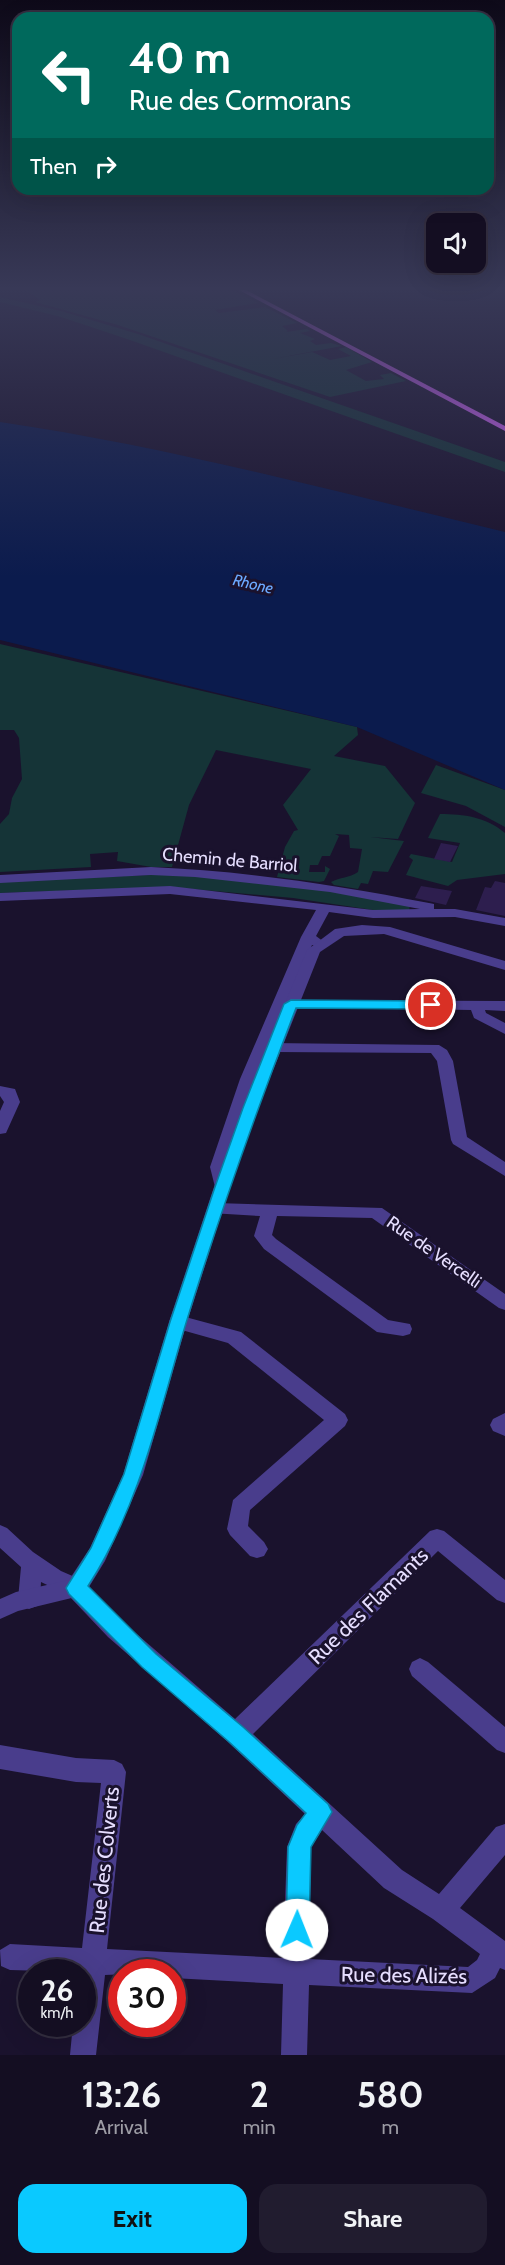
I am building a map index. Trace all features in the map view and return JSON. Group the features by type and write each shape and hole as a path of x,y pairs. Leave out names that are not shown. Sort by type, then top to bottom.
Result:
{"main road":[{"path":"420,386 505,427"}],"street":[{"name":"Chemin de Barriol","path":"0,879 151,871 195,873 330,888 455,913"},
{"path":"0,897 170,890 384,915 455,913 505,922"},
{"path":"0,1609 29,1599 76,1588 98,1554 133,1474 178,1322 222,1187 274,1047 318,940 325,907"},
{"path":"222,1187 218,1167 244,1090 318,940 348,930 385,930 505,966"},
{"path":"318,940 356,935 382,936 472,964 505,977"},
{"path":"291,1004 505,1006"},
{"path":"477,1005 479,1014 505,1029"},
{"path":"274,1047 434,1048 442,1053 445,1061 459,1140 505,1170"},
{"path":"0,1090 9,1093 12,1102 0,1129"},
{"name":"Rue de Vercelli","path":"216,1209 376,1212 505,1303"},
{"path":"270,1209 263,1236 270,1244 384,1327 403,1329"},
{"path":"178,1322 234,1337 338,1420 240,1506 237,1529 257,1549"},
{"path":"505,1421 500,1425 505,1428"},
{"path":"0,1534 32,1563 53,1578 76,1588 149,1660 236,1734 393,1879 442,1910 500,1953"},
{"name":"Rue des Flamants","path":"236,1734 437,1538 505,1593"},
{"path":"29,1599 32,1563"},
{"path":"420,1669 505,1742"},
{"name":"Rue des Colverts","path":"0,1757 76,1770 114,1772 93,1959"},
{"path":"294,2055 299,1847 305,1833 321,1812"},
{"path":"442,1910 505,1836"},
{"name":"Rue des Alizés","path":"96,1961 472,1980 500,1953"},
{"name":"Rue des Alizés","path":"10,1957 52,1959"},
{"name":"Rue des Colverts","path":"83,2055 85,2037"}],"green space":[{"path":"260,386 287,386 505,462 505,472"},
{"path":"297,386 383,386 330,397"},
{"path":"0,644 357,727 358,735 334,756 385,766 415,803 398,839 370,837 404,841 388,872 373,871 368,884 361,883 358,889 334,885 331,882 358,872 362,849 350,848 349,835 335,834 339,836 330,856 322,856 318,865 310,865 309,872 325,872 325,866 330,869 324,881 277,877 285,847 294,831 298,830 283,805 311,769 216,750 189,805 172,867 151,867 117,861 118,852 90,854 91,867 0,872 0,824 9,814 12,798 22,779 19,738 14,730 0,730"},
{"path":"436,765 505,790 505,827 466,806 421,793"},
{"path":"440,814 474,818 490,823 505,833 505,874 457,880 448,886 406,875 413,860 409,857 411,854 452,862 460,843 428,838"},
{"path":"175,874 320,889 410,906 409,910 373,910 293,898 170,887 0,893 0,881"}],"water":[{"name":"Rhone","path":"0,422 190,457 505,532 505,790 357,727 0,640"}],"building":[{"path":"441,843 458,846 450,862 434,859"},
{"path":"495,881 505,883 505,916 476,910 485,887 491,888"},
{"path":"421,886 452,891 446,905 415,898"}],"route":[{"path":"297,1930 299,1847 305,1833 321,1812 236,1734 187,1694 116,1630 76,1588 98,1554 133,1474 178,1322 222,1187 291,1004 431,1005"}]}
